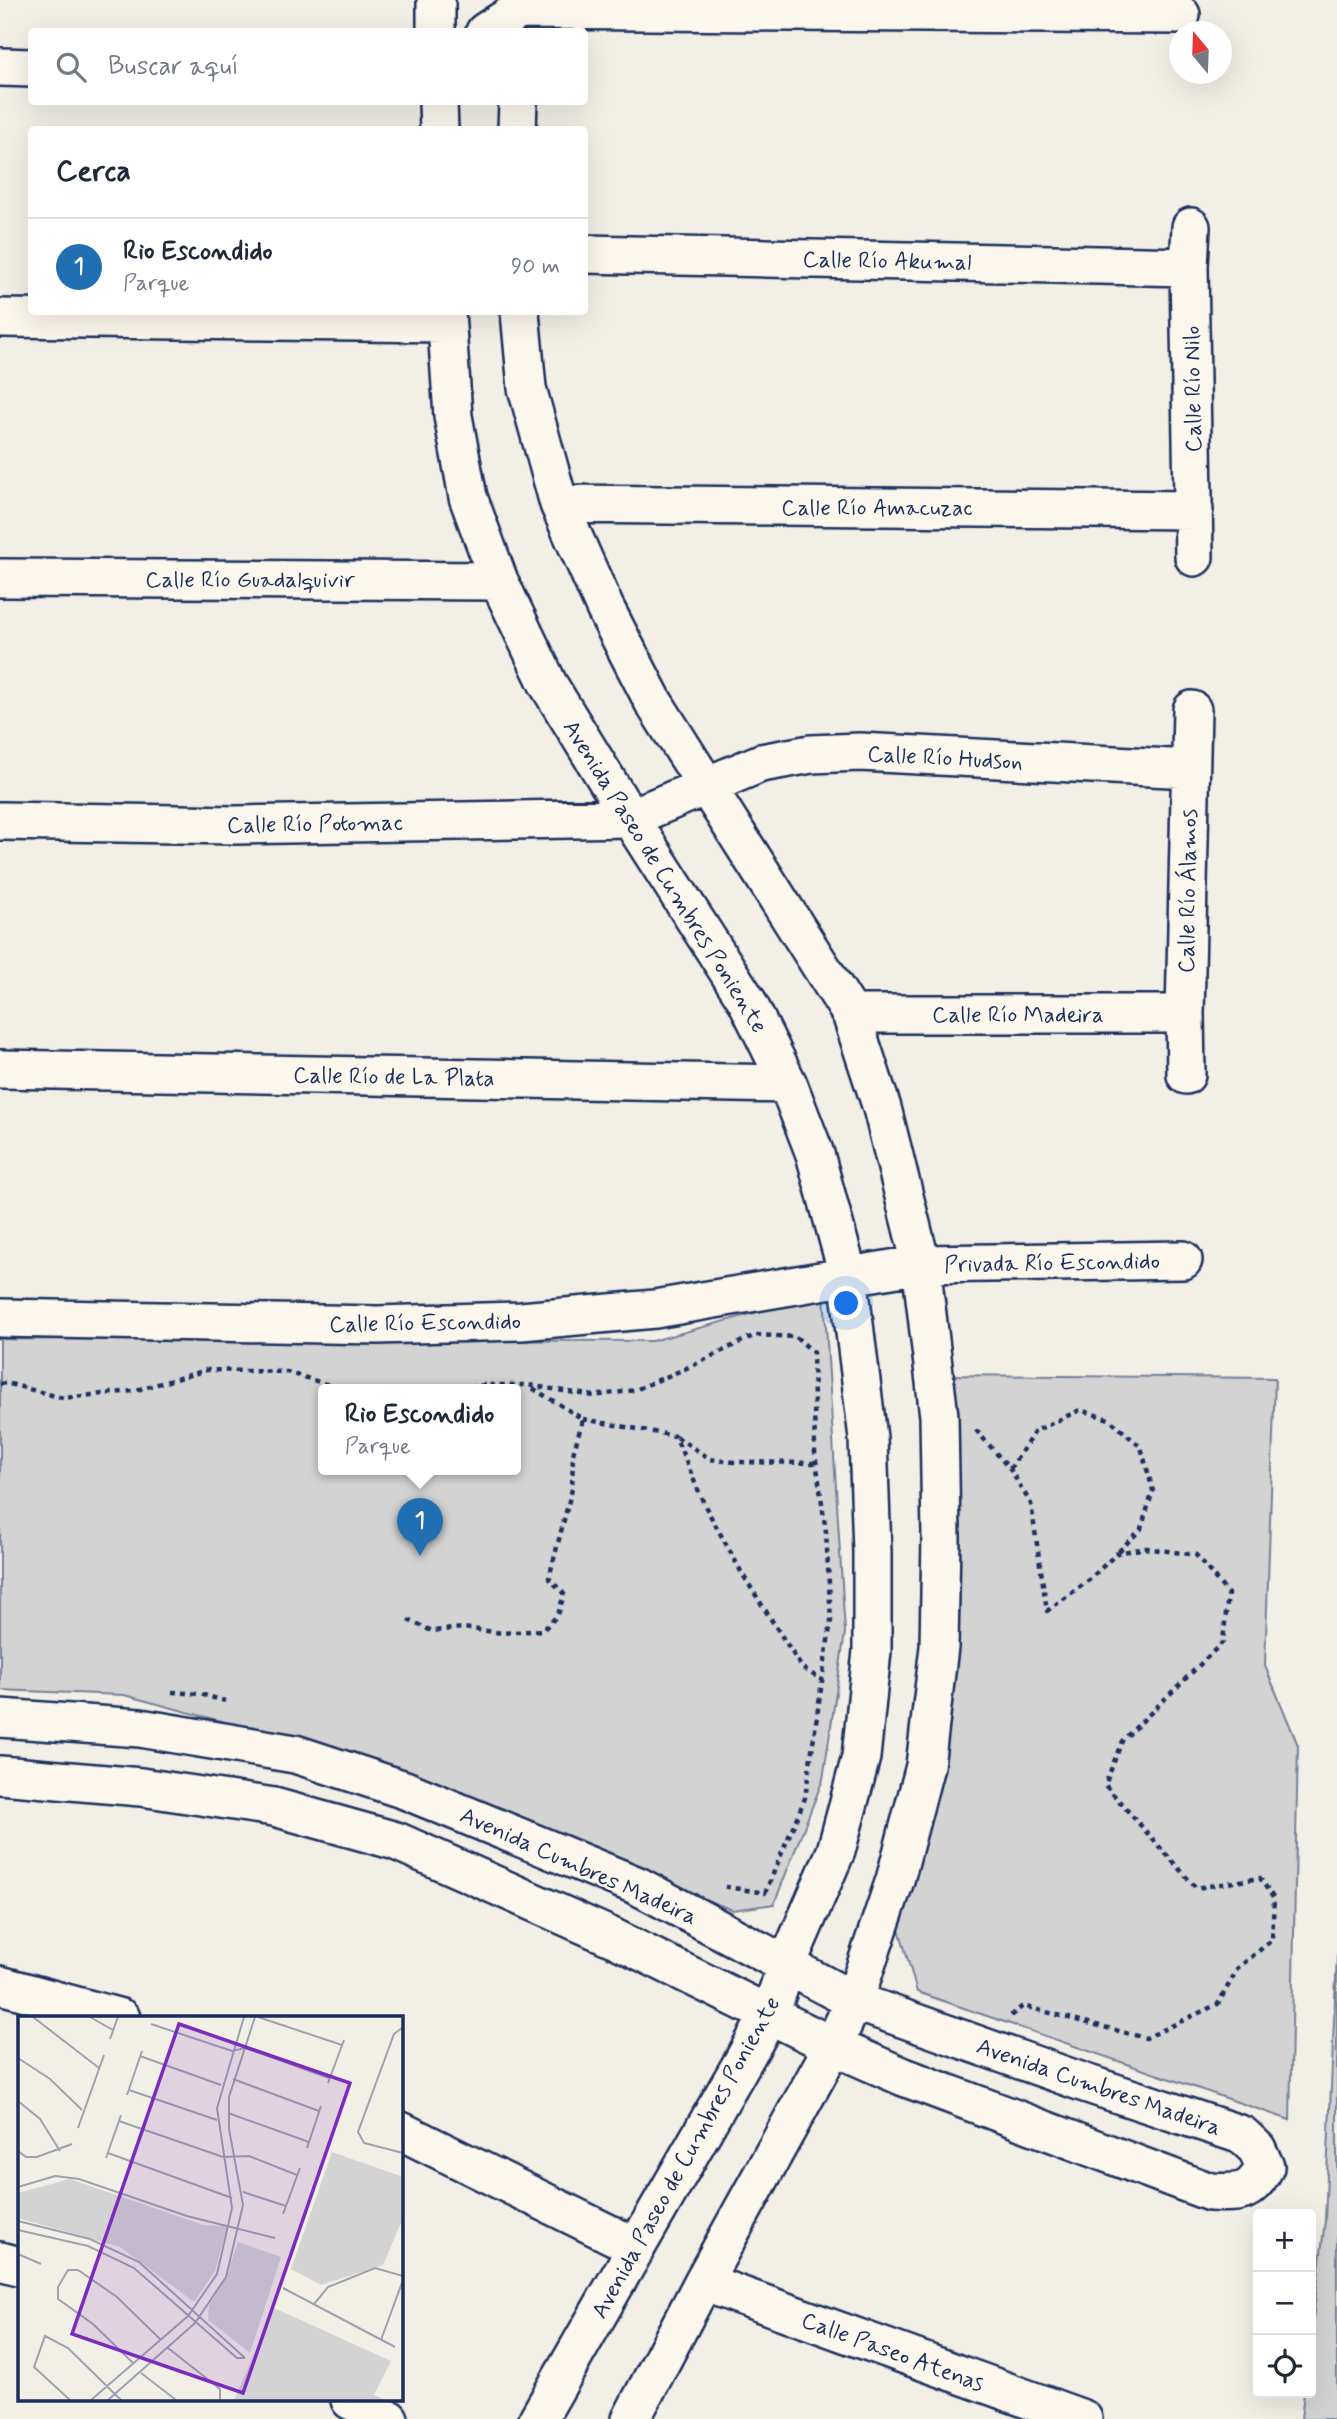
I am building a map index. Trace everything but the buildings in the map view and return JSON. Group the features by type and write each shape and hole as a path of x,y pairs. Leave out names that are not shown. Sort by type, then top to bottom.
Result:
{"street":[{"path":"436,0 436,28"},
{"path":"493,28 519,14 1181,16"},
{"path":"0,67 28,68"},
{"path":"438,105 439,126"},
{"path":"517,126 518,105"},
{"name":"Calle Río Nilo","path":"1191,227 1189,267 1194,557"},
{"name":"Calle Río Akumal","path":"588,254 1189,267"},
{"path":"520,315 527,388 559,505 604,608 654,703 851,1014 882,1108 921,1265 939,1416 939,1647 925,1766 895,1880 854,2001 833,2046 631,2419"},
{"path":"0,318 446,317"},
{"name":"Avenida Paseo de Cumbres Poniente","path":"446,317 453,416 468,497 499,581 548,684 747,1001 788,1084 816,1154 848,1275 868,1438 872,1651 861,1757 836,1851 787,1965 771,2014 538,2419"},
{"name":"Calle Río Amacuzac","path":"559,505 1194,510"},
{"name":"Calle Río Guadalquivir","path":"0,578 499,581"},
{"name":"Calle Río Álamos","path":"1186,1075 1192,710"},
{"name":"Calle Río Hudson","path":"630,818 761,763 811,754 860,752 1190,769"},
{"name":"Calle Río Potomac","path":"0,821 236,825 630,818"},
{"name":"Calle Río Madeira","path":"851,1014 1185,1014"},
{"name":"Calle Río de La Plata","path":"0,1069 788,1084"},
{"name":"Privada Río Escondido","path":"848,1275 921,1265 1183,1260"},
{"name":"Calle Río Escondido","path":"0,1318 377,1325 521,1321 656,1309 848,1275"},
{"name":"Avenida Cumbres Madeira","path":"0,1718 139,1728 295,1754 405,1790 638,1886 854,2001 1242,2135 1257,2149 1265,2167 1255,2185 1237,2193 1210,2192 904,2077 833,2046 614,1938 396,1840 274,1807 141,1787 0,1775"},
{"path":"0,1985 114,2016"},
{"path":"402,2131 636,2247"},
{"path":"0,2261 18,2266"},
{"name":"Calle Paseo Atenas","path":"703,2282 1083,2419"},
{"path":"354,2402 389,2419"}],"path":[{"path":"521,1385 594,1396 635,1390 755,1335 796,1338 813,1352 816,1463 826,1532 831,1620 804,1798 765,1893"},
{"path":"0,1384 6,1383 63,1398 133,1391 207,1370 287,1372 326,1384"},
{"path":"528,1385 583,1419 675,1436 710,1459 816,1463"},
{"path":"939,1416 978,1430 1010,1469 1031,1504 1047,1611 1088,1581 1142,1529 1153,1491 1141,1447 1109,1419 1080,1410 1035,1432 1010,1469"},
{"path":"408,1620 432,1631 463,1628 503,1633 543,1630 558,1615 564,1594 550,1578 572,1489 573,1454 583,1419"},
{"path":"675,1436 705,1506 743,1575 802,1668 822,1681"},
{"path":"975,2044 1023,2007 1146,2038 1218,2004 1238,1968 1272,1940 1274,1899 1260,1878 1196,1888 1105,1785 1122,1741 1223,1642 1228,1594 1196,1555 1146,1548 1117,1553"}],"shaded area":[{"path":"824,1294 845,1633 823,1779 774,1904 733,1910 266,1733 124,1695 0,1690 0,1339 652,1341"},
{"path":"938,1375 1275,1378 1265,1666 1298,1745 1290,2120 917,1992 890,1897 943,1651"},
{"path":"1337,1954 1337,2419 1301,2419 1303,2398 1316,2398 1316,2295 1325,2220"}],"place":[{"name":"Rio Escondido","path":"420,1556"}]}
